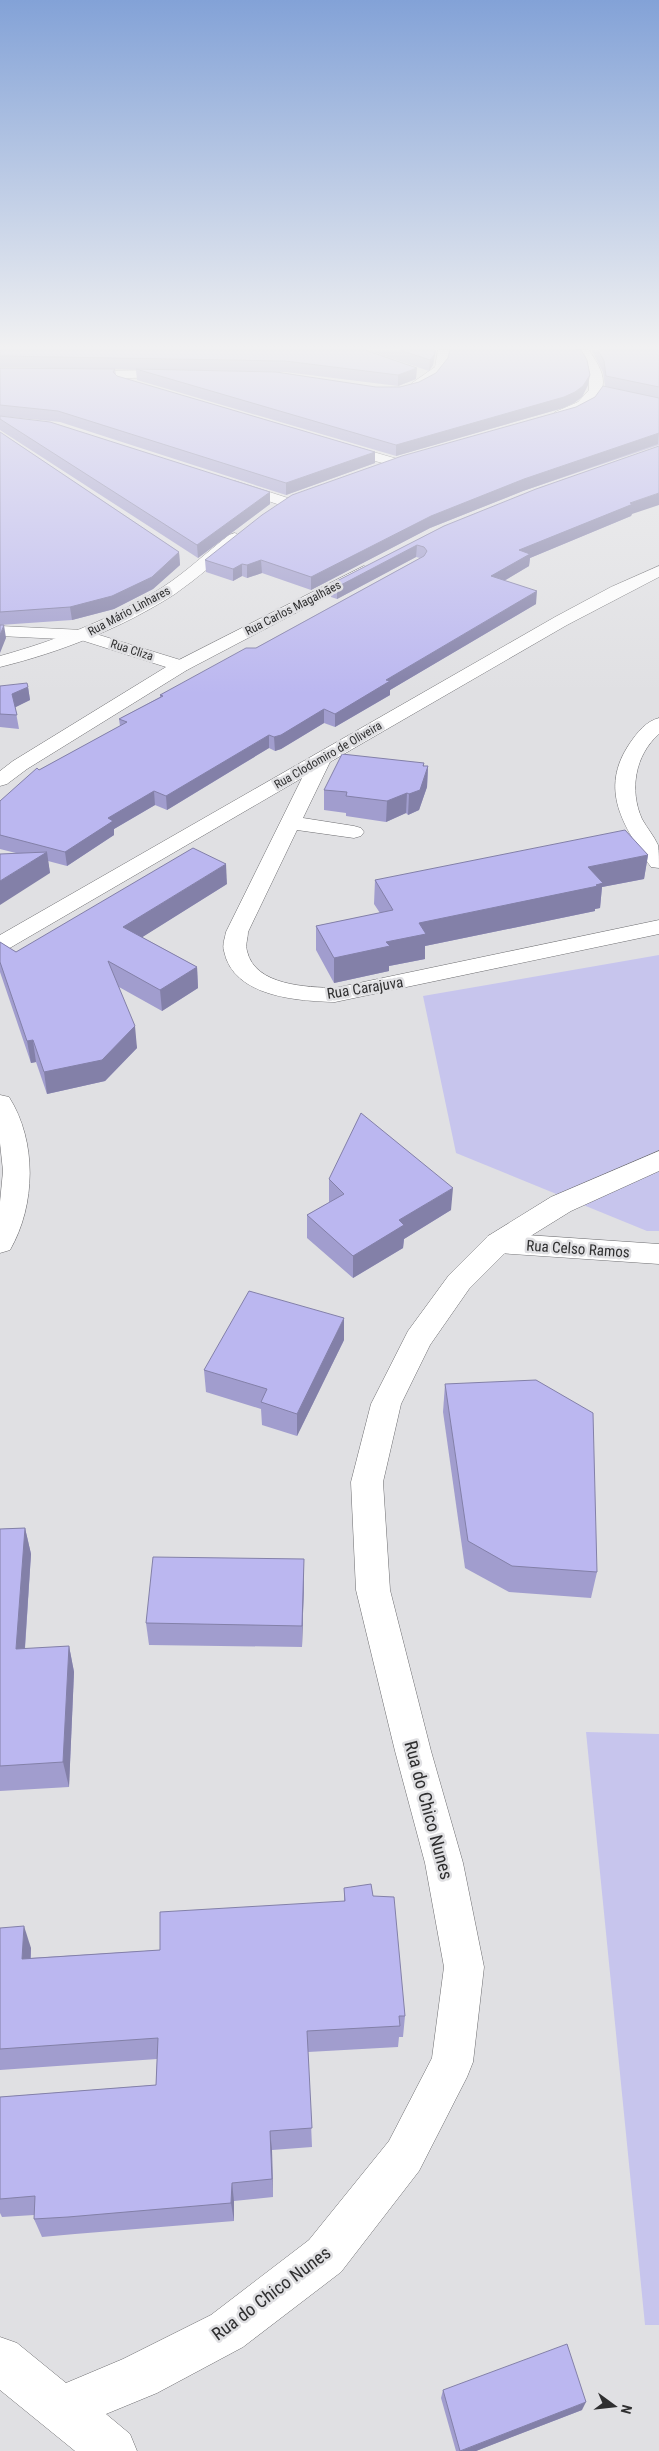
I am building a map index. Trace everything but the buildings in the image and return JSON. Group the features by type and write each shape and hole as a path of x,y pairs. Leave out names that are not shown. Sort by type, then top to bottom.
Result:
{"street":[{"path":"370,472 392,464"},
{"path":"223,481 292,500 270,511"},
{"name":"Rua Mário Linhares","path":"0,631 83,635 163,594 194,564 247,528"},
{"name":"Rua Carlos Magalhães","path":"0,780 20,765 181,666 375,565"},
{"name":"Rua Clodomiro de Oliveira","path":"0,944 562,621 659,571"},
{"path":"0,662 83,635"},
{"name":"Rua Cliza","path":"83,635 181,666"},
{"path":"659,724 636,747 627,767 625,787 630,814 659,862"},
{"name":"Rua Carajuva","path":"321,760 237,932 235,950 241,967 260,982 288,992 309,995 336,995 659,927"},
{"path":"291,823 354,832"},
{"path":"0,1103 6,1115 16,1162 15,1195 0,1243"},
{"name":"Rua do Chico Nunes","path":"62,2409 140,2376 227,2331 325,2256 404,2156 452,2062 464,1967 444,1863 413,1751 373,1590 367,1482 386,1404 418,1339 459,1282 498,1243 561,1204 659,1160"},
{"name":"Rua Celso Ramos","path":"498,1243 659,1254"},
{"path":"0,2360 113,2451"}],"shaded area":[{"path":"659,955 659,1231 647,1231 456,1153 423,996"},
{"path":"586,1732 659,1734 659,2325 645,2325"}]}
